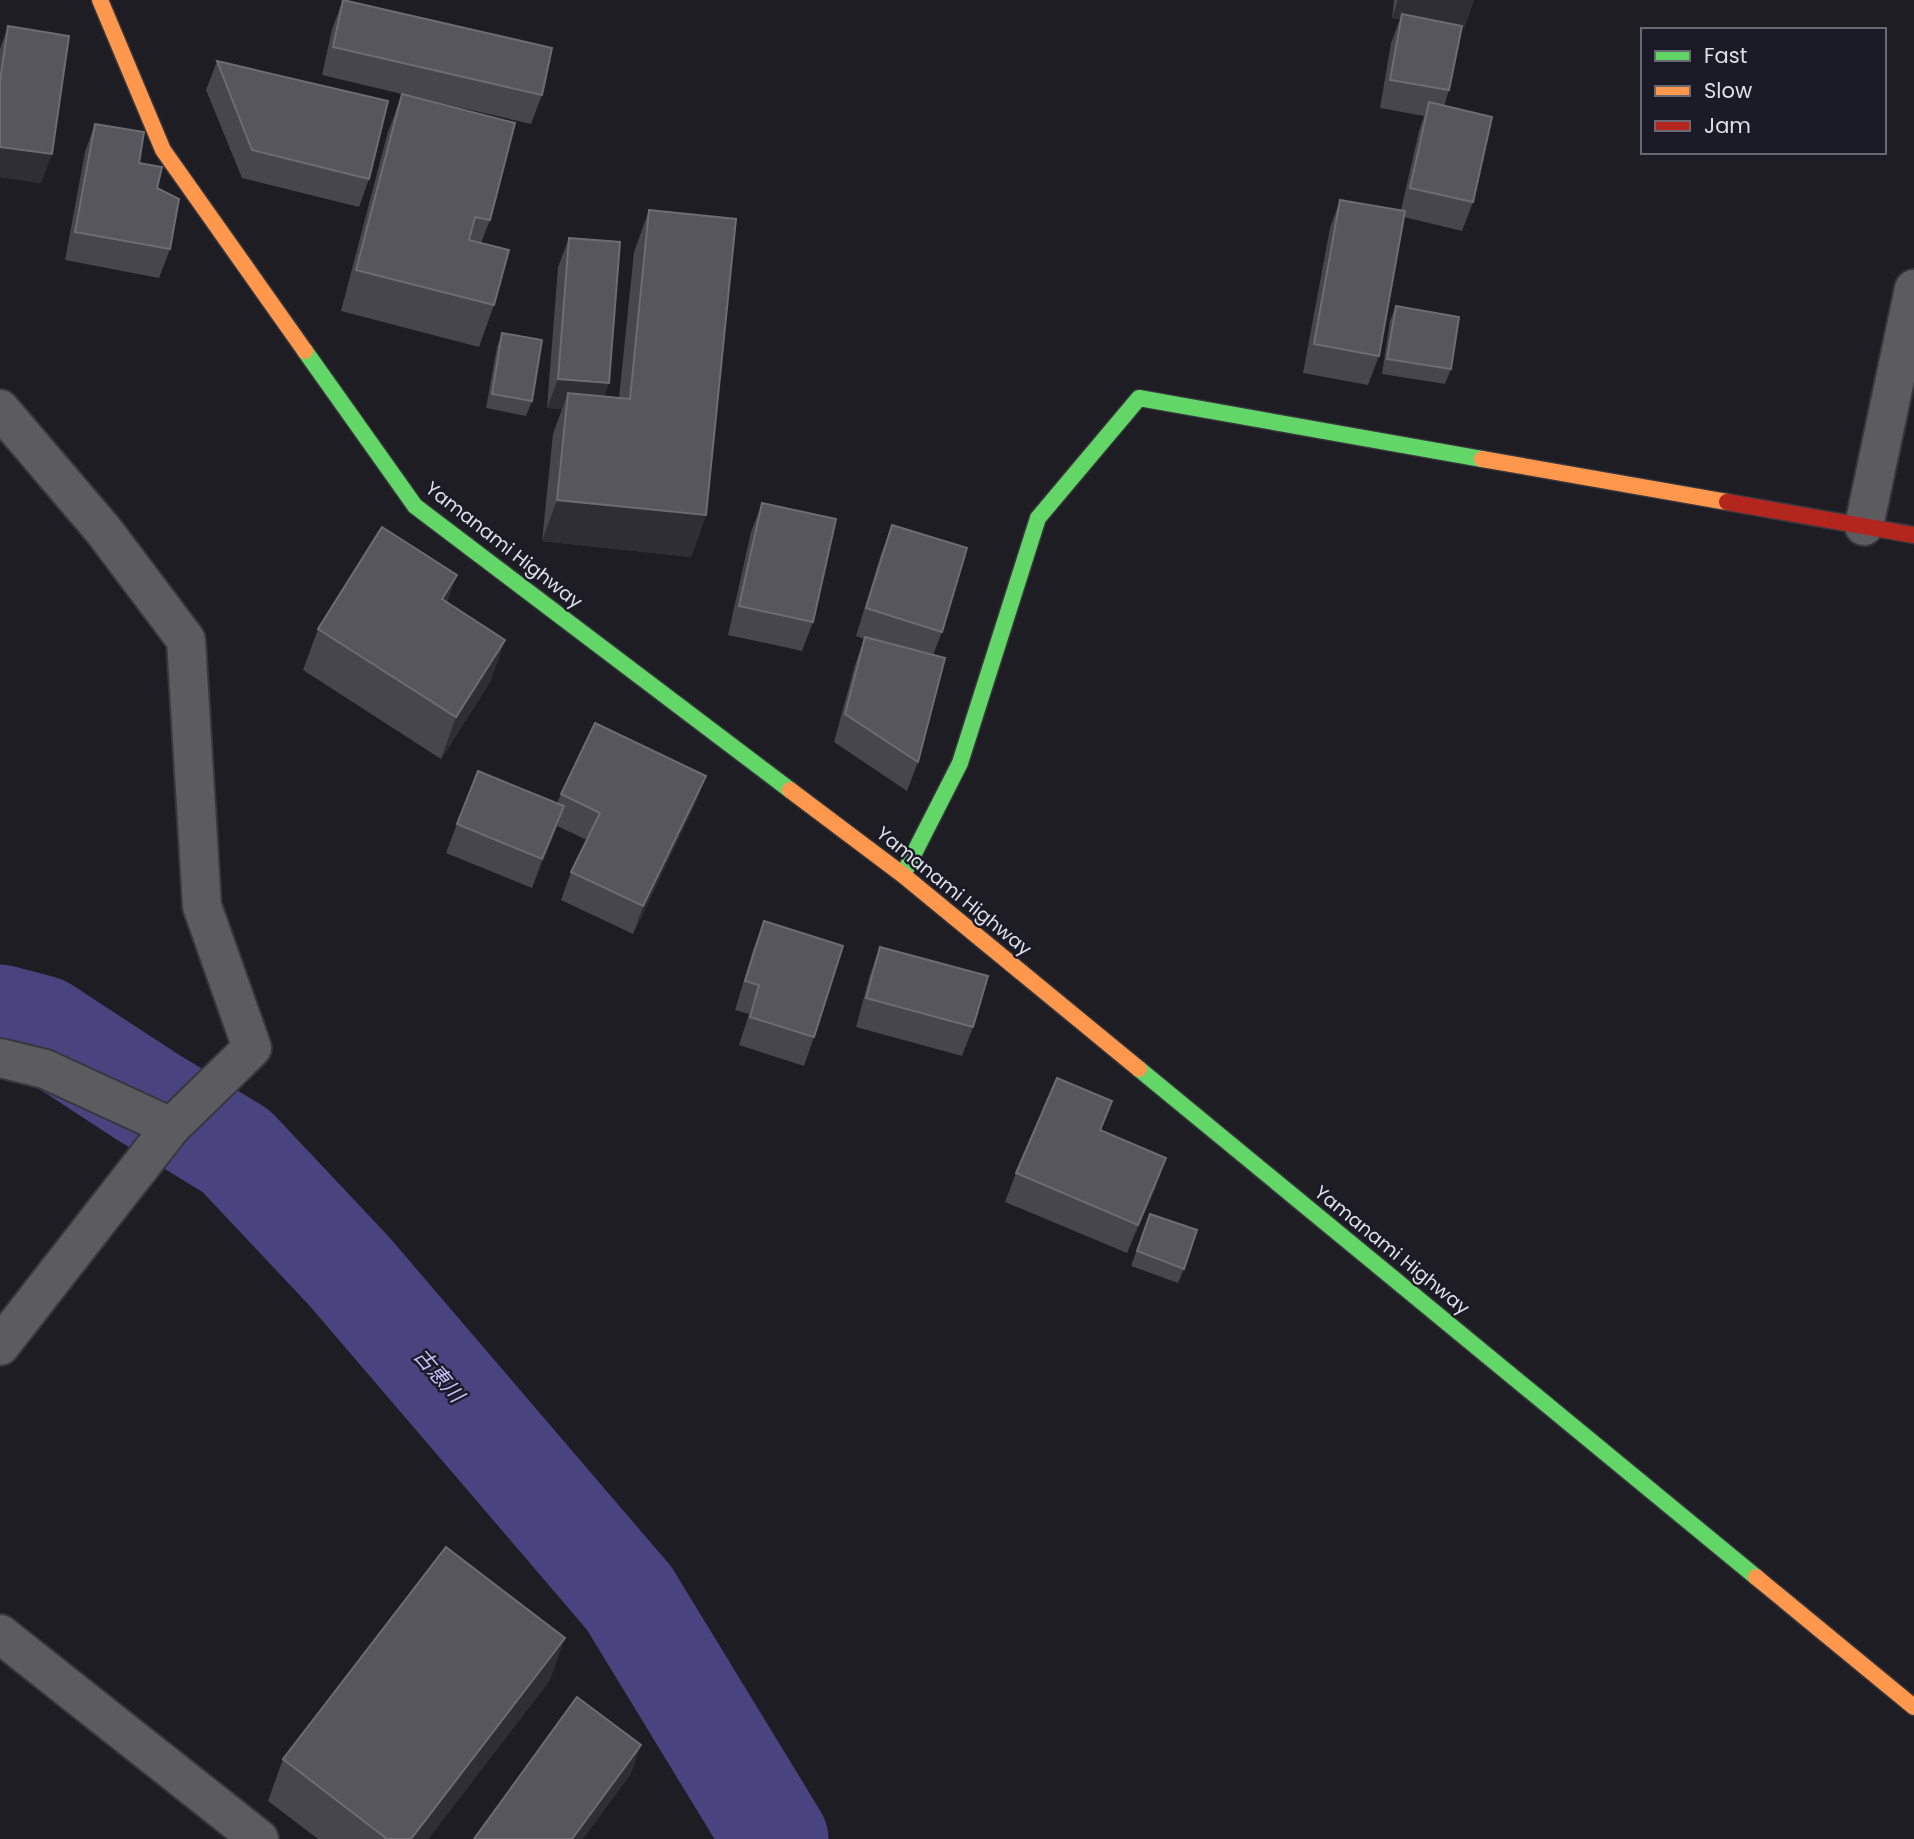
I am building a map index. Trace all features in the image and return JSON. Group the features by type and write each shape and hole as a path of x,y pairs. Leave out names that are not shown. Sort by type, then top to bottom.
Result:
{"main road":[{"name":"Yamanami Highway","path":"100,0 163,150 415,506 904,875 1914,1707"},
{"path":"904,875 960,763 1038,518 1139,398 1914,535"}],"street":[{"path":"1864,526 1914,289"},
{"path":"0,409 104,531 186,640 202,906 252,1048 171,1127 0,1346"},
{"path":"0,1058 44,1069 171,1127"},
{"path":"0,1634 259,1839"}],"building":[{"path":"343,0 552,48 542,95 333,47"},
{"path":"1402,14 1462,26 1449,90 1390,80"},
{"path":"8,26 69,36 52,154 0,147 0,81"},
{"path":"217,61 388,101 369,179 252,150"},
{"path":"402,94 515,123 490,220 475,217 469,240 509,250 494,305 356,270"},
{"path":"1429,102 1492,117 1473,202 1410,188"},
{"path":"95,124 144,132 139,163 162,167 157,188 179,199 170,249 75,232"},
{"path":"1340,200 1405,211 1379,356 1314,344"},
{"path":"649,210 736,219 706,515 557,500 568,393 630,399"},
{"path":"569,238 620,242 609,383 558,379"},
{"path":"1396,306 1459,317 1451,369 1387,359"},
{"path":"502,333 542,340 532,401 492,394"},
{"path":"762,503 836,519 813,622 739,606"},
{"path":"892,525 967,548 942,632 866,608"},
{"path":"382,527 457,575 442,599 505,640 456,717 318,629"},
{"path":"865,637 945,658 918,762 845,714"},
{"path":"595,723 706,776 643,906 571,872 600,813 561,794"},
{"path":"478,771 564,806 542,859 457,824"},
{"path":"764,921 843,946 814,1037 750,1017 759,985 745,981"},
{"path":"880,947 988,976 973,1027 866,998"},
{"path":"1057,1078 1112,1101 1100,1130 1166,1158 1138,1225 1016,1173"},
{"path":"1150,1214 1197,1230 1184,1269 1137,1251"},
{"path":"446,1547 565,1638 411,1839 387,1839 283,1759"},
{"path":"577,1697 641,1745 572,1839 474,1839"}],"waterway":[{"name":"古恵川","path":"0,1017 42,1028 236,1151 349,1271 629,1598 776,1839"}],"traffic: fast":[{"path":"305,351 415,506 790,790"},
{"path":"903,875 960,763 1038,518 1139,398 1482,459"},
{"path":"1139,1069 1756,1577"}],"traffic: slow":[{"path":"100,0 163,150 305,351"},
{"path":"1482,459 1727,502"},
{"path":"790,790 903,875 1139,1069"},
{"path":"1756,1577 1914,1707"}],"traffic: jam":[{"path":"1727,502 1914,535"}]}
